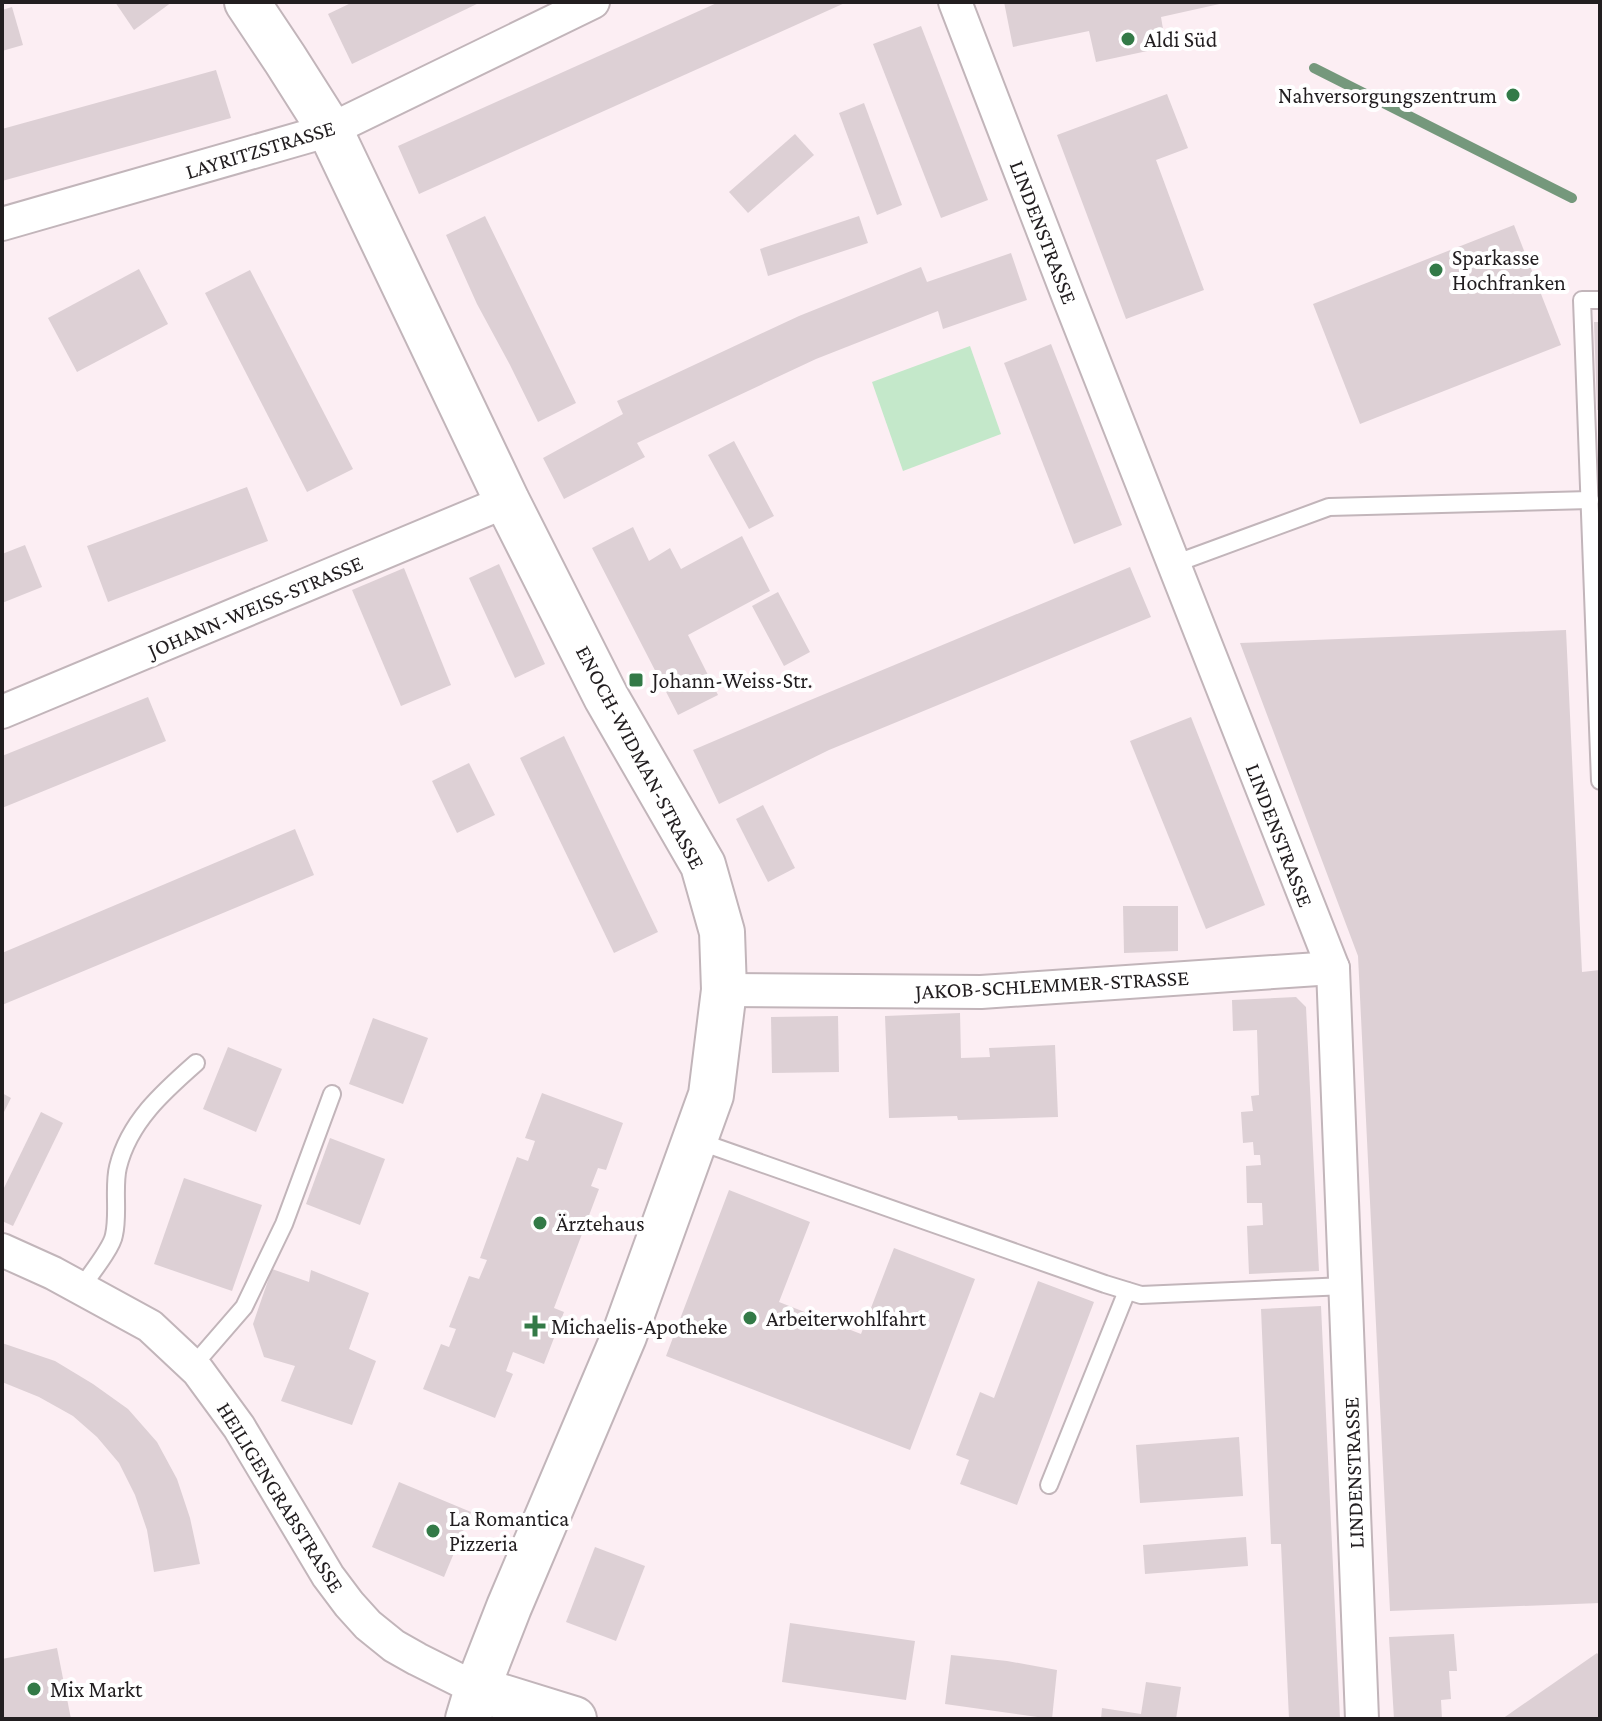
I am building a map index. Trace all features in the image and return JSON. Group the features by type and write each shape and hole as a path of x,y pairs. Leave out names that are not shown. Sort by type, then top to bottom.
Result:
{"street":[{"name":"ENOCH-WIDMAN-STRASSE","path":"247,2 330,130 507,501 606,697 703,865 722,932 724,990 711,1095 624,1336 509,1607 473,1704"},
{"name":"LAYRITZSTRASSE","path":"2,224 330,130 593,2"},
{"name":"LINDENSTRASSE","path":"955,2 1333,968 1362,1719"},
{"name":"JOHANN-WEISS-STRASSE","path":"2,712 507,501"},
{"name":"JAKOB-SCHLEMMER-STRASSE","path":"724,990 981,992 1333,968"},
{"name":"HEILIGENGRABSTRASSE","path":"2,1250 150,1326 198,1371 239,1427 328,1576 368,1625 473,1704 574,1719"}],"lane":[{"path":"1600,300 1582,300 1600,781"},
{"path":"1174,564 1329,507 1590,500"},
{"path":"81,1288 114,1239 117,1169 126,1144 139,1121 161,1094 196,1063"},
{"path":"192,1367 244,1307 284,1224 332,1094"},
{"path":"695,1140 1141,1295 1346,1286"},
{"path":"1049,1485 1127,1291"}],"green space":[{"path":"970,346 1001,434 903,471 872,382"}],"building":[{"path":"115,2 172,2 134,30"},
{"path":"353,2 481,2 352,64 328,14"},
{"path":"719,2 847,2 419,194 398,146"},
{"name":"Aldi Süd","path":"1004,2 1224,3 1161,17 1166,47 1096,62 1089,31 1013,47"},
{"path":"12,7 23,45 2,51 2,10"},
{"path":"921,26 988,200 941,218 873,44"},
{"path":"216,70 231,118 2,181 2,129"},
{"path":"1167,94 1188,148 1156,160 1204,290 1126,319 1057,135"},
{"path":"864,103 902,205 877,215 839,113"},
{"path":"795,134 814,155 748,213 729,192"},
{"path":"485,216 576,403 538,422 477,304 446,235"},
{"path":"859,216 868,243 768,276 760,249"},
{"path":"1514,225 1561,345 1360,424 1313,304"},
{"path":"1011,253 1027,300 943,329 938,311 816,359 637,443 645,457 564,499 543,458 623,414 617,401 799,316 921,267 927,282"},
{"path":"139,269 168,324 77,372 48,318"},
{"path":"250,270 353,469 307,492 205,293"},
{"path":"1594,322 1600,322 1600,410 1597,410"},
{"path":"1051,344 1122,525 1074,544 1004,363"},
{"path":"734,441 774,516 749,529 708,455"},
{"path":"247,487 268,541 108,602 87,546"},
{"path":"633,527 649,561 670,548 681,569 742,536 770,591 688,635 718,695 678,715 592,548"},
{"path":"25,545 42,587 2,603 2,554"},
{"path":"499,564 545,664 515,678 469,578"},
{"path":"1130,567 1151,617 829,750 719,804 693,750"},
{"path":"404,568 451,685 401,706 352,590"},
{"path":"778,592 810,652 784,666 752,606"},
{"path":"1566,630 1582,972 1600,970 1600,1603 1390,1611 1358,956 1240,643"},
{"path":"148,697 166,741 2,808 2,756"},
{"path":"1191,717 1265,905 1206,929 1130,741"},
{"path":"564,736 658,932 614,953 520,758"},
{"path":"469,763 495,815 457,833 432,781"},
{"path":"763,805 795,868 768,882 736,819"},
{"path":"295,829 314,875 2,1005 2,953"},
{"path":"1123,906 1178,906 1178,951 1124,953"},
{"path":"1296,997 1306,1007 1319,1271 1249,1274 1247,1226 1263,1225 1262,1203 1247,1203 1246,1166 1261,1165 1260,1155 1254,1155 1253,1142 1243,1143 1241,1112 1253,1111 1251,1096 1259,1095 1257,1030 1233,1031 1232,1000"},
{"path":"960,1013 961,1058 990,1057 989,1048 1055,1045 1058,1117 958,1120 957,1116 889,1118 885,1016"},
{"path":"838,1016 839,1072 772,1073 771,1017"},
{"path":"373,1018 428,1038 403,1104 349,1084"},
{"path":"228,1047 282,1069 256,1132 203,1109"},
{"path":"2,1093 11,1098 2,1116"},
{"path":"542,1093 623,1123 606,1170 598,1168 591,1186 599,1189 554,1308 564,1312 544,1364 513,1352 506,1371 513,1374 495,1418 423,1389 441,1344 449,1347 456,1329 449,1327 469,1276 479,1279 487,1260 480,1258 517,1157 528,1161 535,1141 525,1138"},
{"path":"41,1112 63,1123 13,1226 2,1221 2,1192"},
{"path":"330,1138 385,1159 360,1225 306,1204"},
{"path":"184,1178 262,1205 232,1291 154,1264"},
{"name":"Arbeiterwohlfahrt","path":"729,1190 810,1222 779,1302 861,1334 894,1248 975,1279 910,1450 666,1356"},
{"path":"272,1269 309,1282 311,1270 369,1293 349,1349 376,1361 352,1425 281,1401 295,1366 264,1357 253,1324"},
{"path":"1038,1281 1094,1302 1017,1505 960,1484 969,1460 956,1455 980,1392 994,1398"},
{"path":"1321,1306 1340,1719 1289,1719 1281,1544 1271,1544 1261,1309"},
{"path":"2,1343 55,1361 128,1409 157,1442 177,1479 200,1564 154,1572 147,1530 135,1495 119,1463 97,1437 73,1416 39,1397 2,1382"},
{"path":"1239,1437 1243,1496 1140,1503 1136,1445"},
{"path":"399,1482 471,1512 444,1577 372,1547"},
{"path":"1246,1537 1248,1566 1145,1574 1143,1545"},
{"path":"595,1547 645,1566 616,1641 566,1622"},
{"path":"790,1623 915,1641 906,1700 782,1682"},
{"path":"1454,1634 1457,1671 1449,1671 1451,1699 1441,1700 1442,1719 1394,1719 1389,1637"},
{"name":"Mix Markt","path":"57,1648 71,1719 2,1719 2,1659"},
{"path":"1597,1653 1600,1657 1600,1719 1502,1719"},
{"path":"951,1655 1057,1670 1052,1719 945,1704"},
{"path":"1146,1682 1181,1687 1176,1719 1101,1719 1102,1708 1141,1714"}],"waterway":[{"path":"1314,68 1572,198"}],"place":[{"name":"Aldi Süd","path":"1128,39"},
{"name":"Nahversorgungszentrum","path":"1513,95"},
{"name":"Sparkasse Hochfranken","path":"1436,270"},
{"name":"Johann-Weiss-Str.","path":"636,680"},
{"name":"Ärztehaus","path":"540,1223"},
{"name":"Arbeiterwohlfahrt","path":"750,1318"},
{"name":"Michaelis-Apotheke","path":"535,1326"},
{"name":"La Romantica Pizzeria","path":"433,1531"},
{"name":"Mix Markt","path":"34,1689"}]}
